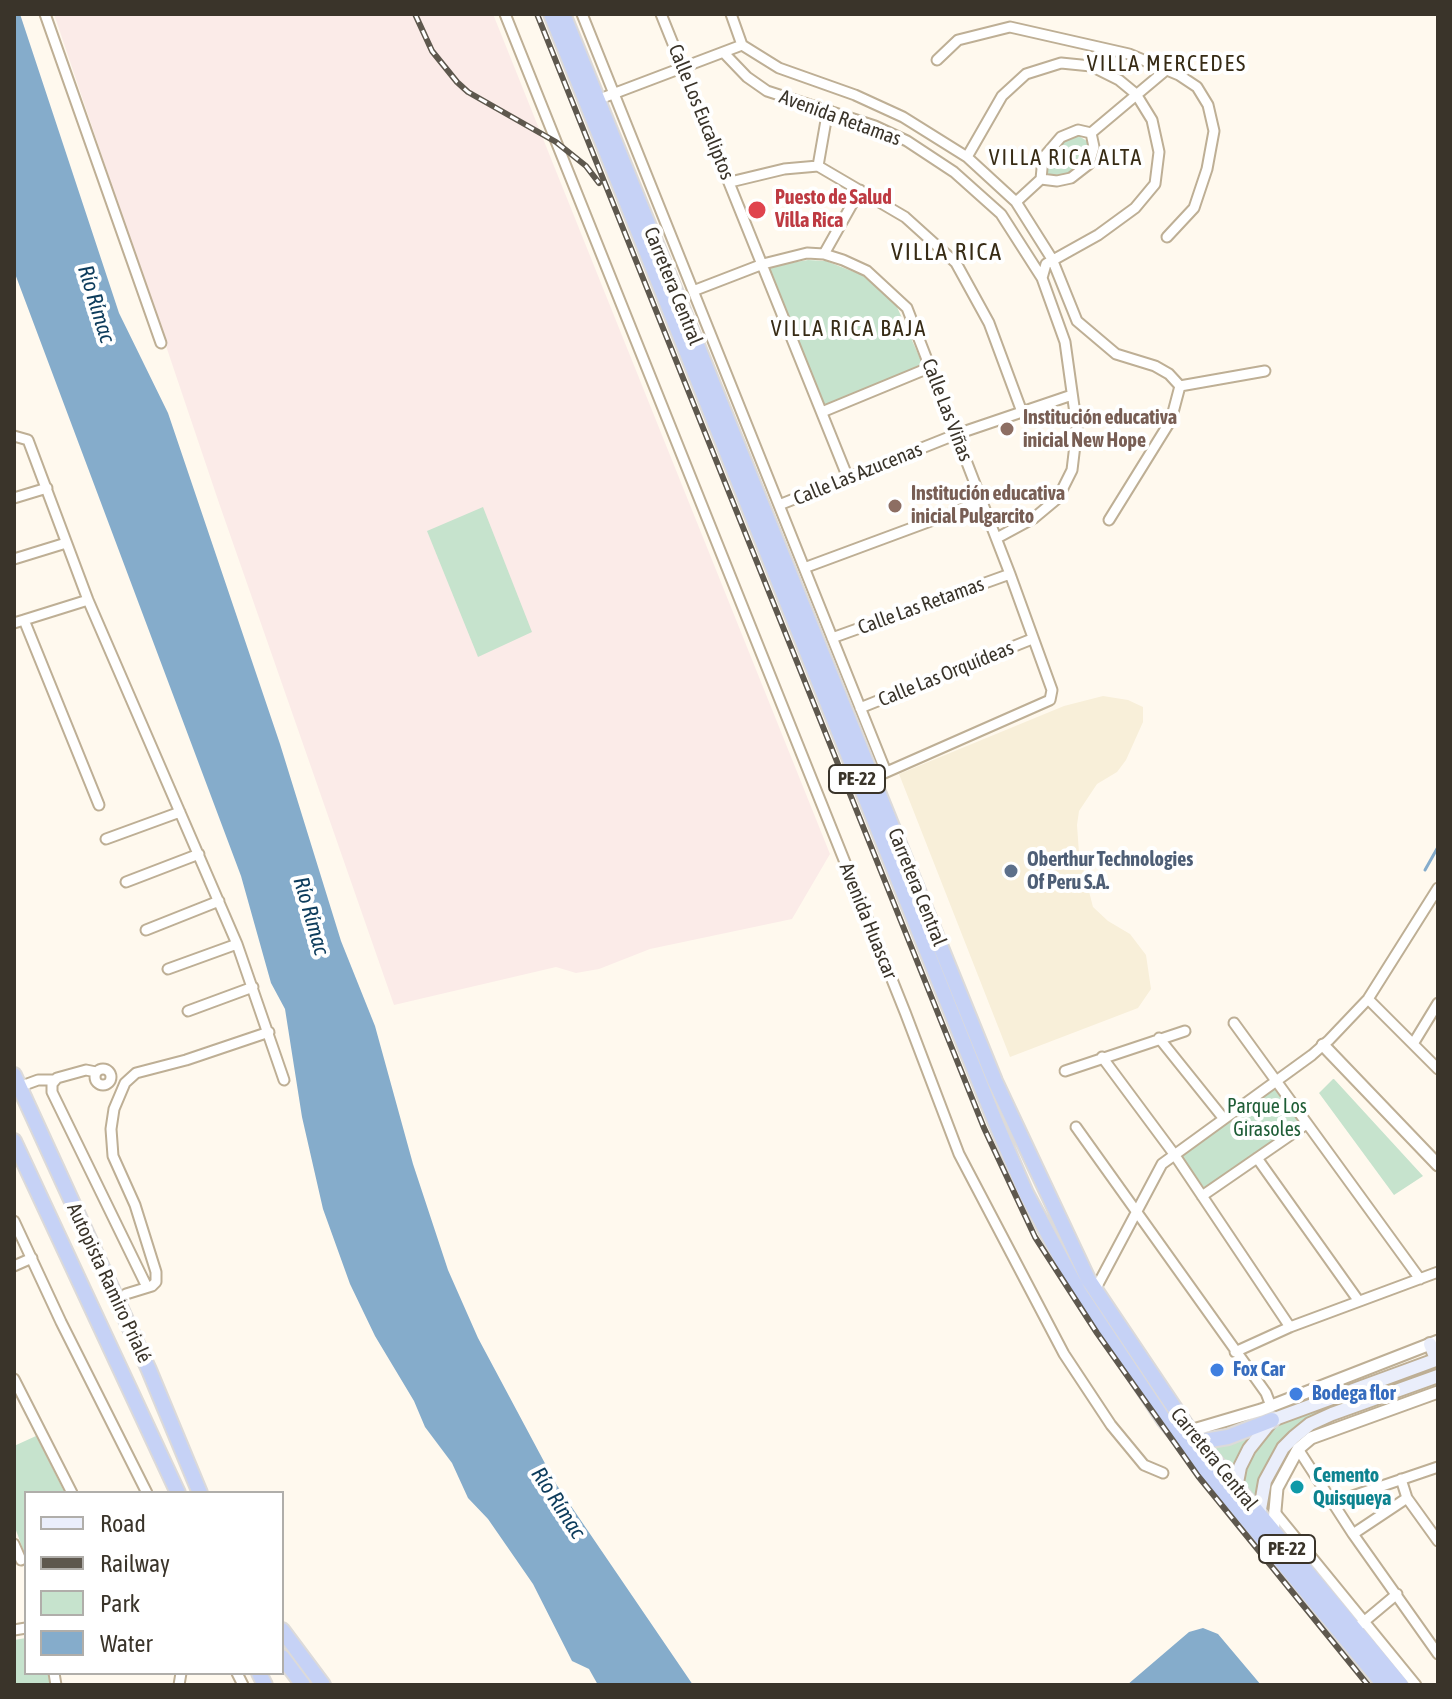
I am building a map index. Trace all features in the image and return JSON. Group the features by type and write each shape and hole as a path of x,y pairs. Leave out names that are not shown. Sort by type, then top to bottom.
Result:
{"highway":[{"name":"Carretera Central","path":"551,14 847,715 880,775 1015,1128 1095,1290 1194,1437 1273,1533 1384,1685"},
{"name":"Carretera Central","path":"563,14 847,715 995,1121 1026,1193 1079,1292 1164,1420 1234,1505 1321,1599 1360,1625 1401,1685"},
{"name":"Autopista Ramiro Prialé","path":"17,1081 149,1370 199,1491"},
{"name":"Autopista Ramiro Prialé","path":"14,1141 177,1491"},
{"path":"1194,1437 1228,1437 1272,1413"},
{"path":"284,1633 323,1685"},
{"path":"284,1660 303,1685"}],"main road":[{"path":"1234,1505 1235,1487 1249,1449 1272,1413 1378,1381 1437,1359 1434,1342"},
{"path":"1259,1515 1265,1481 1283,1448 1310,1424 1435,1379"},
{"path":"1378,1381 1378,1387 1386,1395"},
{"path":"1326,1432 1332,1414"}],"street":[{"path":"45,14 161,343"},
{"name":"Avenida Huascar","path":"505,14 959,1154 1064,1354 1111,1425 1144,1465 1163,1473"},
{"path":"582,14 832,638 847,715"},
{"name":"Calle Los Eucaliptos","path":"661,14 848,478"},
{"path":"731,14 742,45 779,68 855,95 903,117 967,157 1016,202 1052,259 1077,321 1116,354 1155,366 1169,374 1180,386"},
{"path":"937,60 958,40 1010,27 1129,54 1197,87 1208,105 1214,131 1207,169 1194,208 1167,237"},
{"path":"597,100 742,45"},
{"name":"Avenida Retamas","path":"724,53 747,77 767,91 828,109 907,141 954,172 1001,214 1042,278 1065,342 1077,428 1072,470 1058,498 1034,518 997,538"},
{"path":"967,157 1002,96 1026,74 1061,63 1091,66 1119,80 1136,94 1152,120 1159,152 1155,184 1135,208 1098,235 1052,259 1046,264 1042,278"},
{"path":"1091,133 1166,70"},
{"path":"818,166 828,109"},
{"path":"1016,202 1041,179 1043,158 1061,137 1078,130 1091,133"},
{"path":"1041,179 1057,181 1071,178 1089,164 1094,147 1091,133"},
{"path":"730,182 784,169 818,166 905,217 956,263 989,323 1022,412"},
{"path":"824,254 860,190"},
{"name":"Calle Las Viñas","path":"693,291 763,264 807,253 824,254 856,264 907,308 957,434 1052,690 1049,702 880,775"},
{"path":"822,412 931,367"},
{"path":"1180,386 1265,371"},
{"path":"1109,520 1171,420 1180,386"},
{"name":"Calle Las Azucenas","path":"779,505 957,434 1072,395"},
{"path":"14,436 28,440 88,600 237,944 284,1080"},
{"path":"14,498 47,488"},
{"path":"804,568 982,502"},
{"path":"14,559 66,543"},
{"name":"Calle Las Retamas","path":"832,638 1010,574"},
{"path":"88,600 19,622 99,805"},
{"name":"Calle Las Orquídeas","path":"847,715 1032,639"},
{"path":"106,839 180,812"},
{"path":"126,882 199,854"},
{"path":"1095,1290 1162,1164 1323,1045 1368,999 1438,888"},
{"path":"146,930 219,901"},
{"path":"168,969 237,944"},
{"path":"188,1011 253,987"},
{"path":"1368,999 1438,1069"},
{"path":"1413,1044 1438,1003"},
{"path":"1234,1023 1305,1125 1420,1279"},
{"path":"1065,1071 1185,1031"},
{"path":"126,1294 156,1282 156,1272 135,1205 113,1156 111,1129 114,1109 125,1083 136,1073 269,1032"},
{"path":"1159,1038 1224,1119"},
{"path":"1323,1045 1438,1165"},
{"path":"1102,1057 1174,1154 1290,1327"},
{"path":"17,1081 55,1080 67,1073 96,1072"},
{"path":"55,1080 52,1092 147,1287"},
{"path":"1202,1196 1305,1125"},
{"path":"1076,1127 1266,1393 1272,1413 1434,1342"},
{"path":"1257,1158 1358,1300"},
{"path":"14,1221 146,1491"},
{"path":"14,1266 32,1258"},
{"path":"1235,1352 1358,1300 1438,1272"},
{"path":"14,1379 71,1491"},
{"path":"1273,1533 1277,1488 1298,1449 1311,1438 1438,1392"},
{"path":"1298,1449 1353,1534 1438,1654"},
{"path":"1335,1502 1438,1467"},
{"path":"1401,1479 1407,1498 1438,1541"},
{"path":"1353,1534 1407,1498"},
{"path":"1274,1511 1360,1625 1416,1685"},
{"path":"14,1544 20,1560"},
{"path":"1360,1625 1397,1594"}],"shaded area":[{"path":"54,14 493,14 830,854 792,919 650,949 599,969 576,973 556,967 394,1005 219,503"},
{"name":"Oberthur Technologies Of Peru S.A.","path":"1103,696 1128,700 1143,707 1143,722 1126,760 1117,772 1097,784 1079,811 1079,853 1093,907 1108,921 1130,934 1146,955 1151,989 1138,1008 1010,1057 899,774 1064,706"}],"green space":[{"path":"1077,135 1090,146 1086,162 1069,176 1049,176 1045,171 1047,158 1061,141"},
{"path":"808,260 826,261 862,275 886,295 897,307 924,367 823,408 766,267"},
{"path":"483,507 532,632 478,657 427,531"},
{"path":"1333,1079 1423,1176 1394,1195 1319,1093"},
{"name":"Parque Los Girasoles","path":"1276,1087 1300,1121 1205,1189 1181,1155"},
{"path":"1375,1388 1377,1393 1312,1419 1272,1459 1258,1483 1255,1498 1241,1481 1252,1448 1279,1422"},
{"path":"1254,1432 1231,1470 1212,1446"},
{"path":"36,1436 64,1491 24,1491 24,1552 14,1525 14,1446"},
{"path":"24,1638 24,1675 48,1675 50,1685 14,1685 14,1640"}],"water":[{"name":"Río Rímac","path":"14,14 20,14 119,313 168,413 280,744 341,941 375,1026 413,1164 448,1270 478,1338 556,1484 693,1685 598,1685 589,1669 572,1661 533,1584 488,1519 468,1498 452,1463 425,1427 350,1284 323,1209 302,1117 285,1009 271,983 241,876 14,271"},
{"path":"1203,1628 1218,1634 1261,1685 1127,1685 1189,1632"}],"waterway":[{"path":"1425,870 1438,847"}],"railway":[{"path":"415,14 432,51 457,82 468,92 556,142 586,166 599,183"},
{"path":"537,14 984,1128 1035,1237 1097,1333 1198,1476 1368,1685"}],"place":[{"name":"Puesto de Salud Villa Rica","path":"757,210"},
{"name":"Institución educativa inicial New Hope","path":"1007,429"},
{"name":"Institución educativa inicial Pulgarcito","path":"895,506"},
{"name":"Oberthur Technologies Of Peru S.A.","path":"1011,871"},
{"name":"Fox Car","path":"1217,1370"},
{"name":"Bodega flor","path":"1296,1394"},
{"name":"Cemento Quisqueya","path":"1297,1487"}],"district":[{"name":"VILLA MERCEDES","path":"1167,64"},
{"name":"VILLA RICA ALTA","path":"1066,158"},
{"name":"VILLA RICA","path":"947,252"},
{"name":"VILLA RICA BAJA","path":"849,329"}]}
